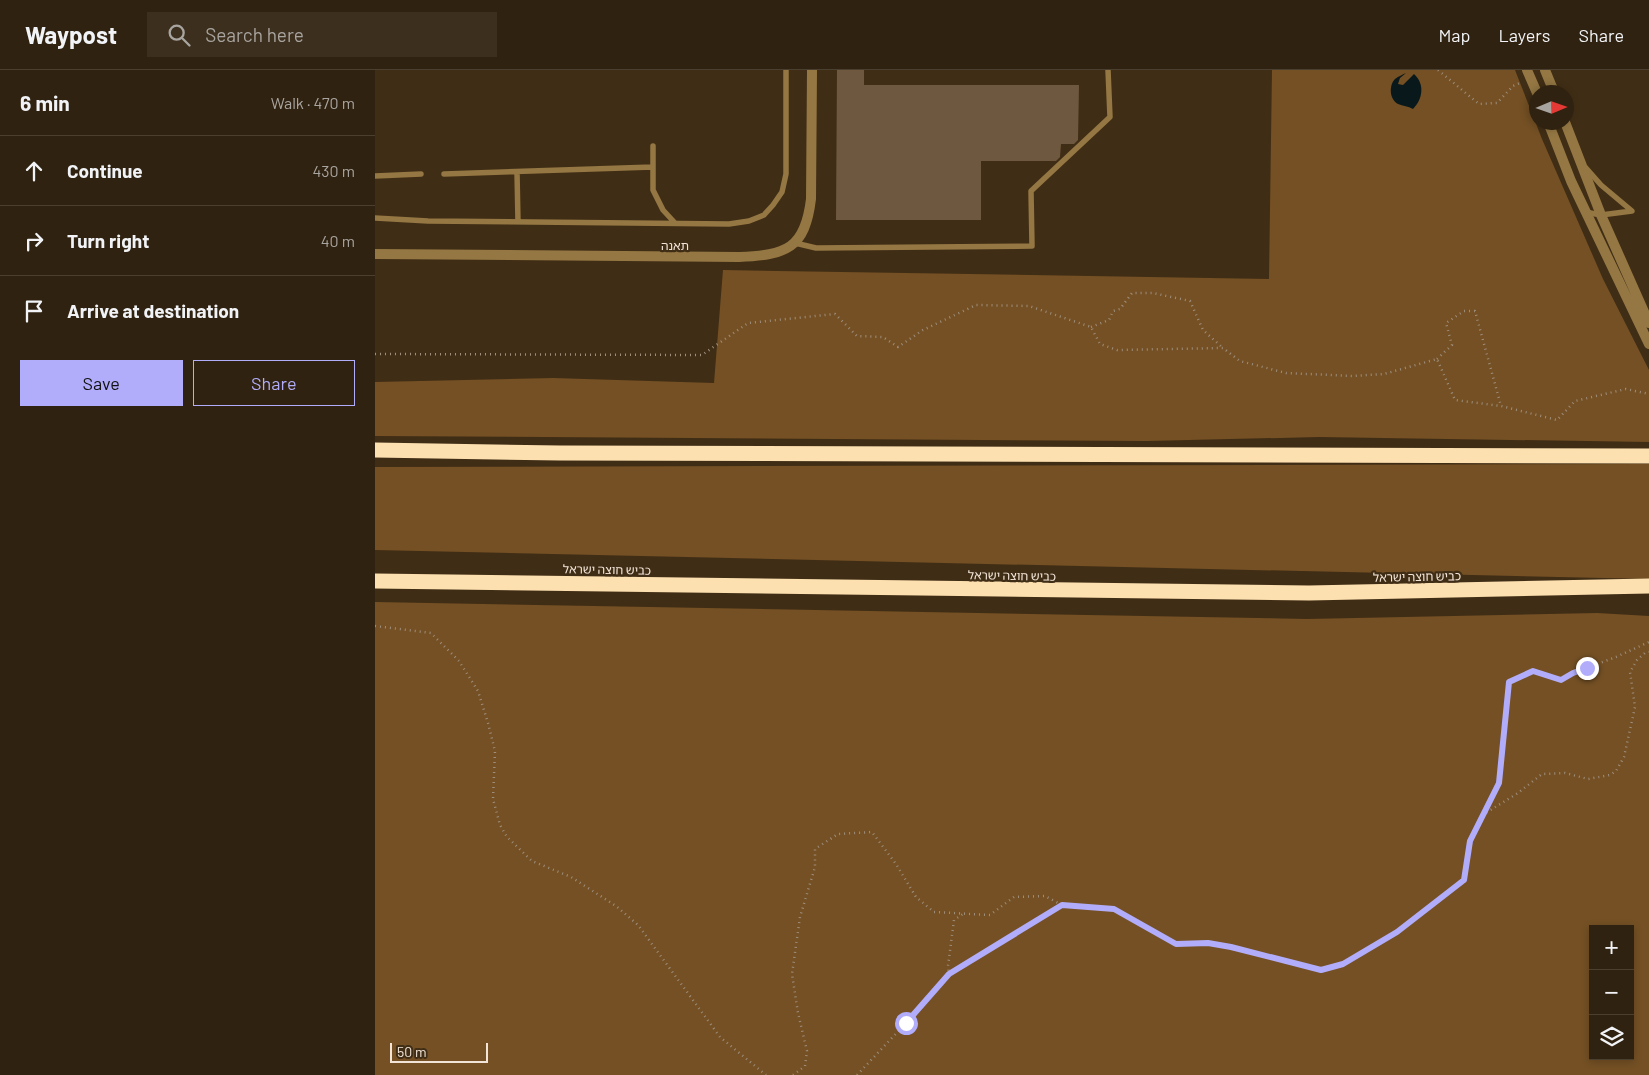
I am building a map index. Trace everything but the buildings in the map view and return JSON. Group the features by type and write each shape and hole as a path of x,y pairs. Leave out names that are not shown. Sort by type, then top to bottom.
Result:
{"highway":[{"path":"375,450 570,453 1646,456"},
{"name":"כביש חוצה ישראל","path":"375,581 1309,593 1649,586"}],"street":[{"path":"795,243 806,227 811,199 812,70"},
{"path":"1545,70 1551,85"},
{"path":"1551,130 1585,212 1649,344"},
{"path":"1568,130 1601,215 1649,323"},
{"name":"תאנה","path":"375,254 739,257 774,254 795,243"}],"lane":[{"path":"375,218 428,221 729,224 749,221 764,215 782,192 786,174 786,70"},
{"path":"795,243 816,248 1032,246 1031,192 1110,116 1108,70"},
{"path":"653,146 653,190 663,210 675,223"},
{"path":"1581,162 1601,185 1632,211 1601,215 1585,212"},
{"path":"444,174 653,167"},
{"path":"517,172 518,222"},
{"path":"375,176 421,174"}],"path":[{"path":"1438,70 1479,104 1497,103 1513,86 1529,75"},
{"path":"1091,328 1109,320 1113,311 1120,309 1132,293 1153,293 1190,301 1203,330 1240,361 1287,373 1353,376 1384,374 1437,359 1452,345 1446,323 1464,311 1475,311 1501,406"},
{"path":"375,354 703,355 748,323 835,314 857,336 883,338 898,347 923,330 976,305 1029,306 1091,328 1100,344 1117,350 1223,348"},
{"path":"1437,359 1455,400 1501,406 1557,420 1575,401 1626,389 1649,394"},
{"path":"375,626 431,633 459,661 478,690 488,723 495,751 493,799 500,825 507,837 532,861 571,877 616,906 638,925 720,1037 766,1075"},
{"path":"793,1075 805,1066 807,1051 798,1013 793,974 800,917 815,867 815,849 838,834 871,832 895,864 916,897 935,912 990,915 1014,897 1045,896 1062,905 1114,909 1176,944 1208,943 1231,947 1321,970 1343,964 1397,932 1464,880 1470,841 1499,783 1509,682 1533,671 1561,680 1573,673 1617,657 1649,642"},
{"path":"1484,814 1542,774 1565,773 1587,779 1610,775 1616,771 1624,757 1635,707 1630,672 1637,660 1649,652"},
{"path":"857,1075 949,974 1062,905"},
{"path":"949,974 948,966 953,920 964,913"}],"shaded area":[{"path":"1272,70 1515,70 1529,106 1529,130 1538,130 1603,279 1649,370 1649,442 1319,437 1147,441 375,436 375,382 553,378 714,383 723,270 1269,279"},
{"path":"1406,73 1400,78 1398,84 1403,85 1414,74 1418,78 1421,87 1421,96 1413,109 1395,102 1392,95 1391,88 1393,82 1396,78"},
{"path":"1649,464 1649,579 375,550 375,467"},
{"path":"375,602 1307,619 1597,613 1649,616 1649,1075 375,1075"}],"route":[{"path":"906,1023 949,974 1062,905 1114,909 1176,944 1208,943 1231,947 1321,970 1343,964 1397,932 1464,880 1470,841 1499,783 1509,682 1533,671 1561,680 1587,668"}]}
